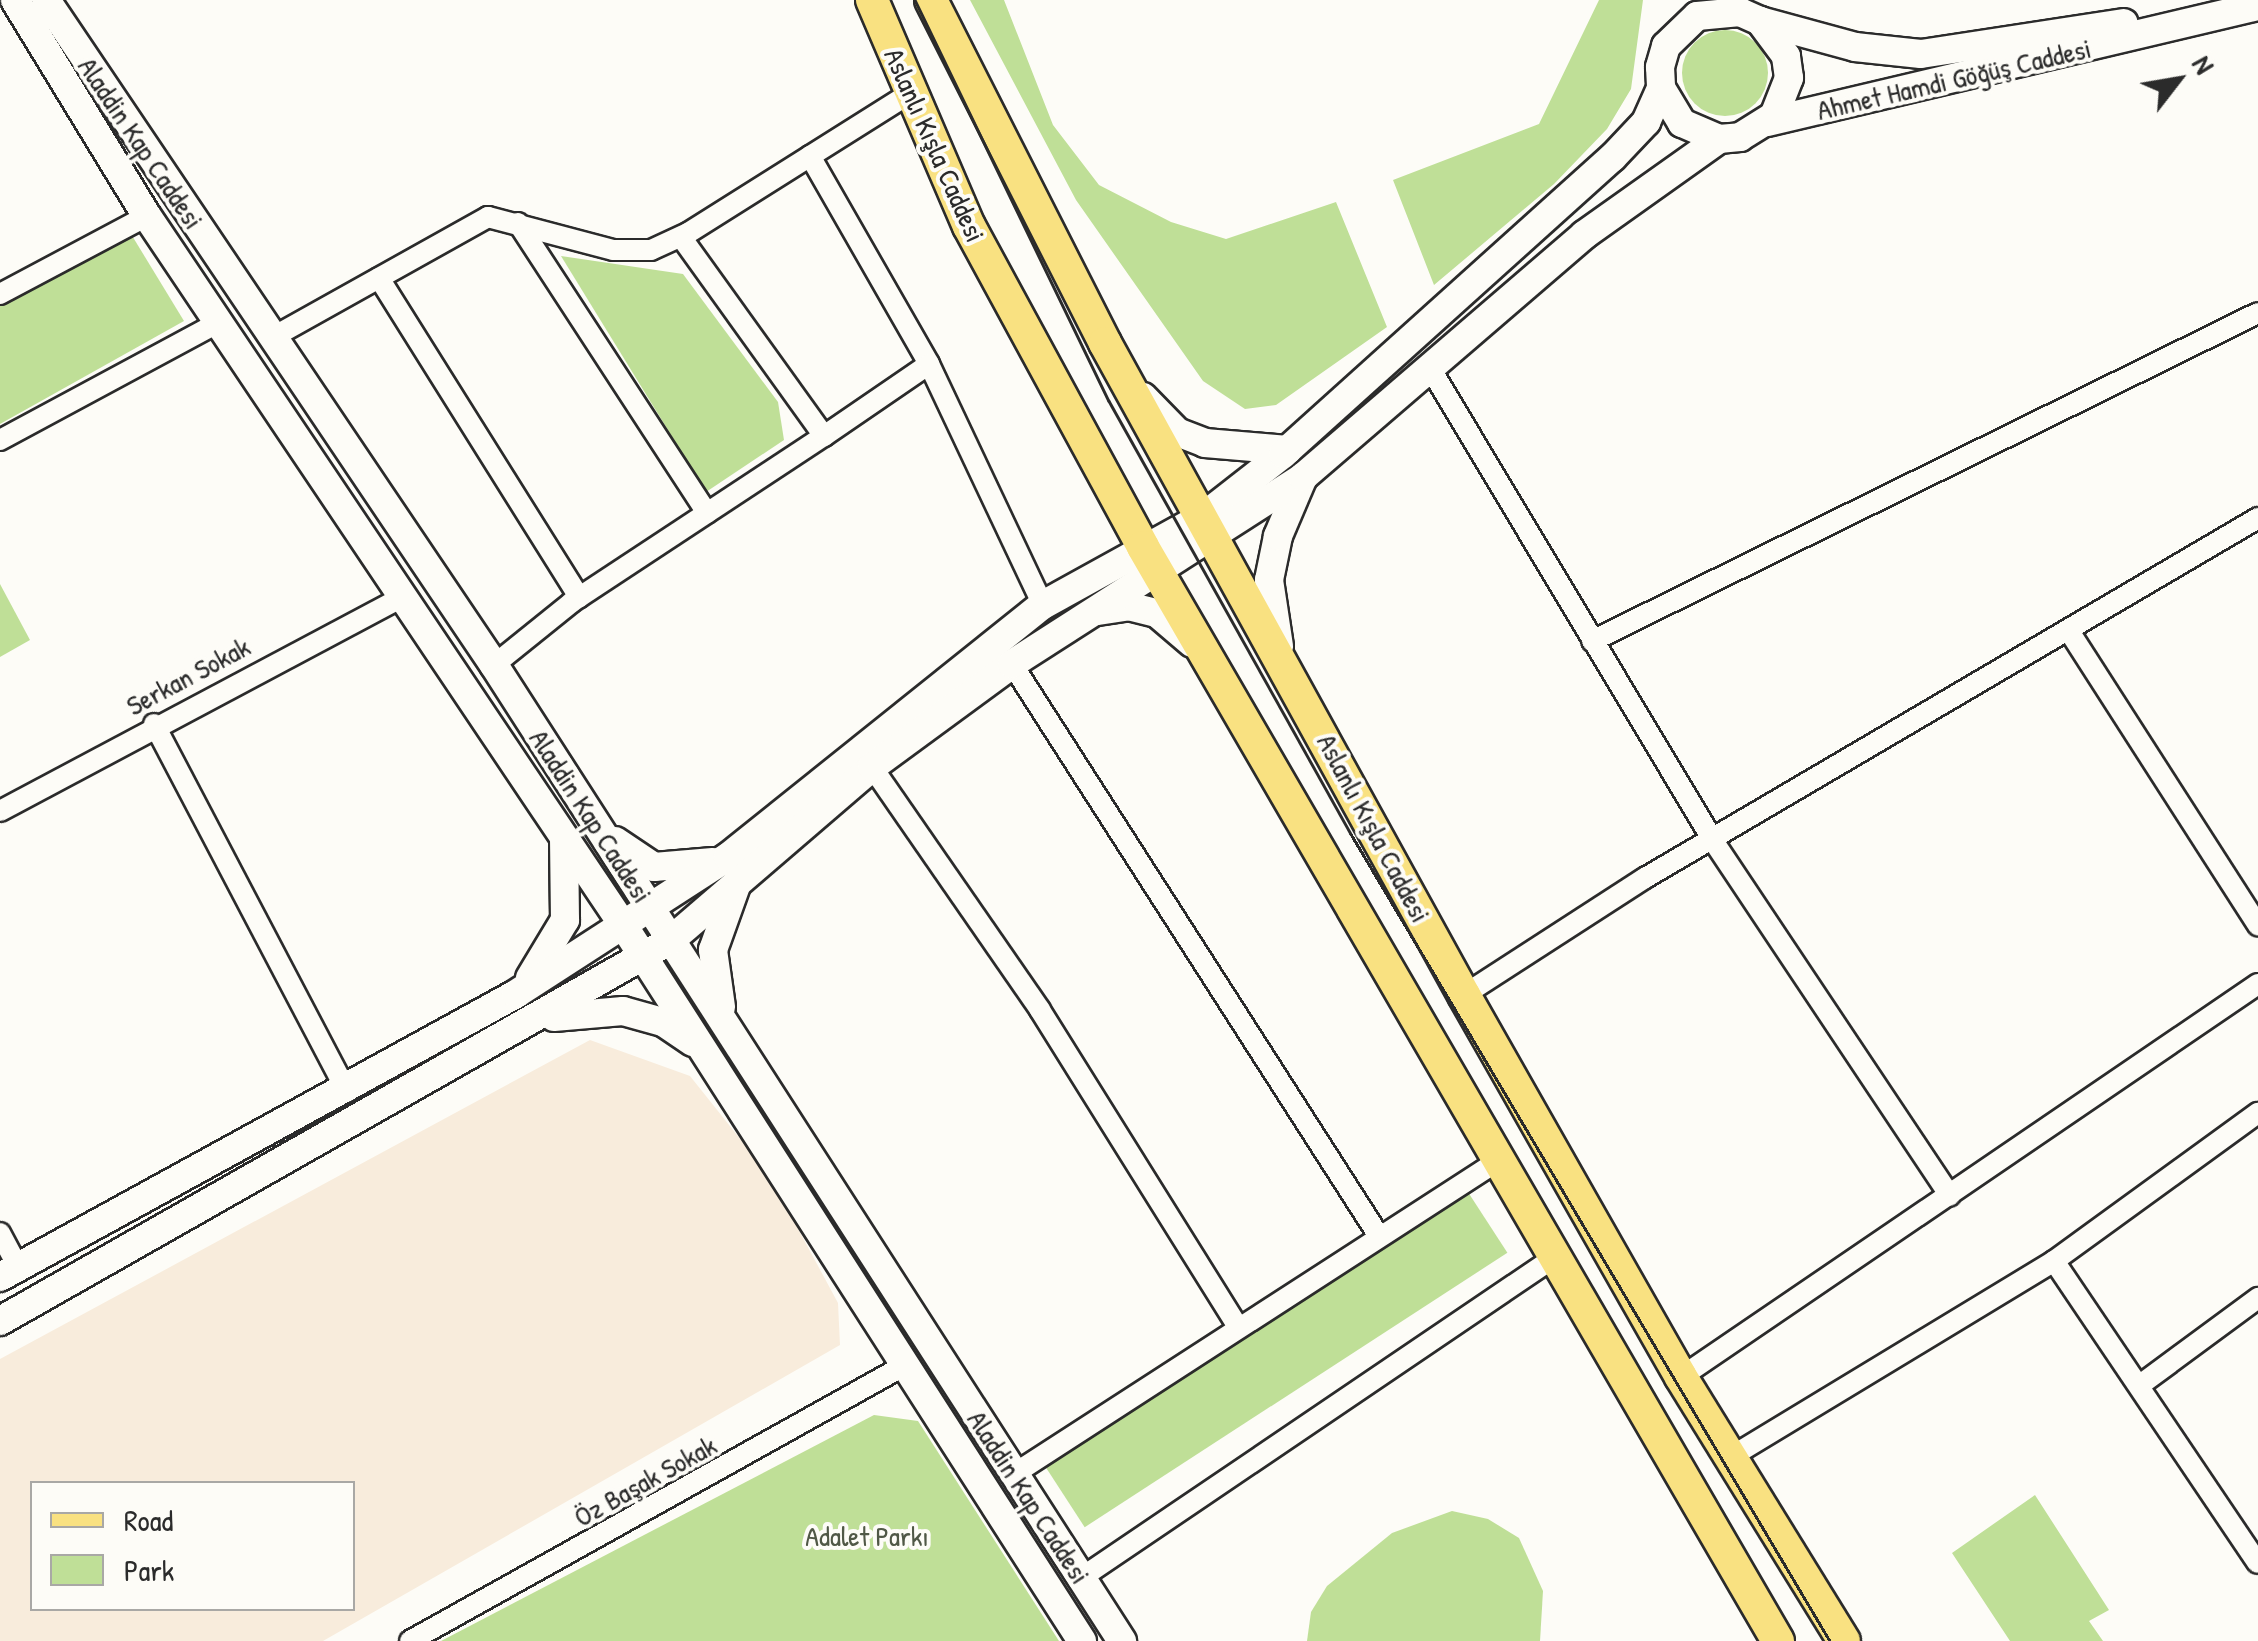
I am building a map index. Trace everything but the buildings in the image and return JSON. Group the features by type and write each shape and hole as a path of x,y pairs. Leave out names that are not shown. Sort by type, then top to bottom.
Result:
{"main road":[{"name":"Aslanlı Kışla Caddesi","path":"872,0 908,94 970,226 1150,560 1778,1641"},
{"name":"Aslanlı Kışla Caddesi","path":"932,0 1105,343 1464,995 1681,1377 1844,1641"}],"street":[{"name":"Aladdin Kap Caddesi","path":"15,0 147,216 626,928 1082,1641"},
{"name":"Aladdin Kap Caddesi","path":"46,0 494,666 1122,1641"},
{"path":"1209,527 1288,450 1612,158 1646,122 1661,88 1666,46 1679,29 1711,6 1855,48 1921,54 2131,22 2207,0"},
{"name":"Ahmet Hamdi Göğüş Caddesi","path":"1767,122 2258,6"},
{"path":"1661,88 1682,123 1719,138 1740,137 1767,122 1784,98 1788,78 1786,56 1760,21"},
{"path":"275,336 488,216 613,250 651,250 681,236 908,94"},
{"path":"0,1321 671,940 734,866 1042,606 1150,560 1303,477 1584,235 1719,138"},
{"path":"810,156 929,364 1042,606"},
{"path":"0,294 147,216"},
{"path":"518,223 707,513"},
{"path":"681,236 824,436"},
{"path":"379,278 579,597"},
{"path":"1592,641 2258,313"},
{"path":"0,440 218,322"},
{"path":"1105,343 1152,410 1177,432 1239,449 1288,450"},
{"path":"494,666 579,597 929,364"},
{"path":"1430,368 1714,842 1950,1196"},
{"path":"1286,666 1272,626 1270,580 1278,536 1303,477"},
{"path":"1464,995 2258,518"},
{"path":"0,1234 9,1272 347,1092 516,994 652,910 734,866 1012,664 1092,612 1150,560"},
{"name":"Serkan Sokak","path":"0,811 154,724 404,596"},
{"path":"1092,612 1128,606 1157,613 1179,626 1209,662"},
{"path":"2070,630 2258,926"},
{"path":"1012,664 1379,1236"},
{"path":"154,724 347,1092"},
{"path":"872,767 1040,1010 1236,1325"},
{"path":"591,818 654,868 734,866"},
{"path":"516,994 546,959 565,920 570,880 563,836"},
{"path":"729,1030 714,986 713,950 734,866"},
{"path":"1681,1377 2258,984"},
{"path":"533,1021 623,1011 663,1022 700,1047"},
{"path":"1729,1458 2054,1260 2258,1113"},
{"path":"1014,1474 1236,1325 1500,1158"},
{"path":"1081,1578 1555,1257"},
{"path":"2054,1260 2258,1563"},
{"path":"2140,1385 2258,1298"},
{"name":"Öz Başak Sokak","path":"410,1641 905,1365"}],"shaded area":[{"path":"590,1040 690,1076 769,1175 838,1303 840,1345 323,1641 0,1641 0,1359"}],"green space":[{"path":"970,0 1004,0 1053,125 1099,185 1171,222 1226,239 1336,202 1387,327 1276,405 1245,409 1203,381 1076,200"},
{"path":"1599,0 1643,0 1631,89 1607,129 1554,184 1434,285 1393,180 1539,124"},
{"path":"1725,30 1755,43 1768,73 1755,103 1725,116 1695,103 1682,73 1695,43"},
{"path":"131,234 184,321 0,424 0,305"},
{"path":"561,256 683,274 778,402 784,440 706,492"},
{"path":"0,584 30,640 0,657"},
{"path":"1466,1189 1507,1253 1085,1527 1043,1463"},
{"name":"Adalet Parkı","path":"874,1415 918,1421 1059,1641 441,1641"},
{"path":"2035,1495 2109,1610 2089,1621 2103,1641 2010,1641 1952,1553"},
{"path":"1452,1511 1488,1519 1519,1538 1543,1591 1540,1641 1307,1641 1311,1612 1327,1586 1392,1533"}],"tram line":[{"path":"915,0 1109,401 1351,834 1830,1641"}]}
